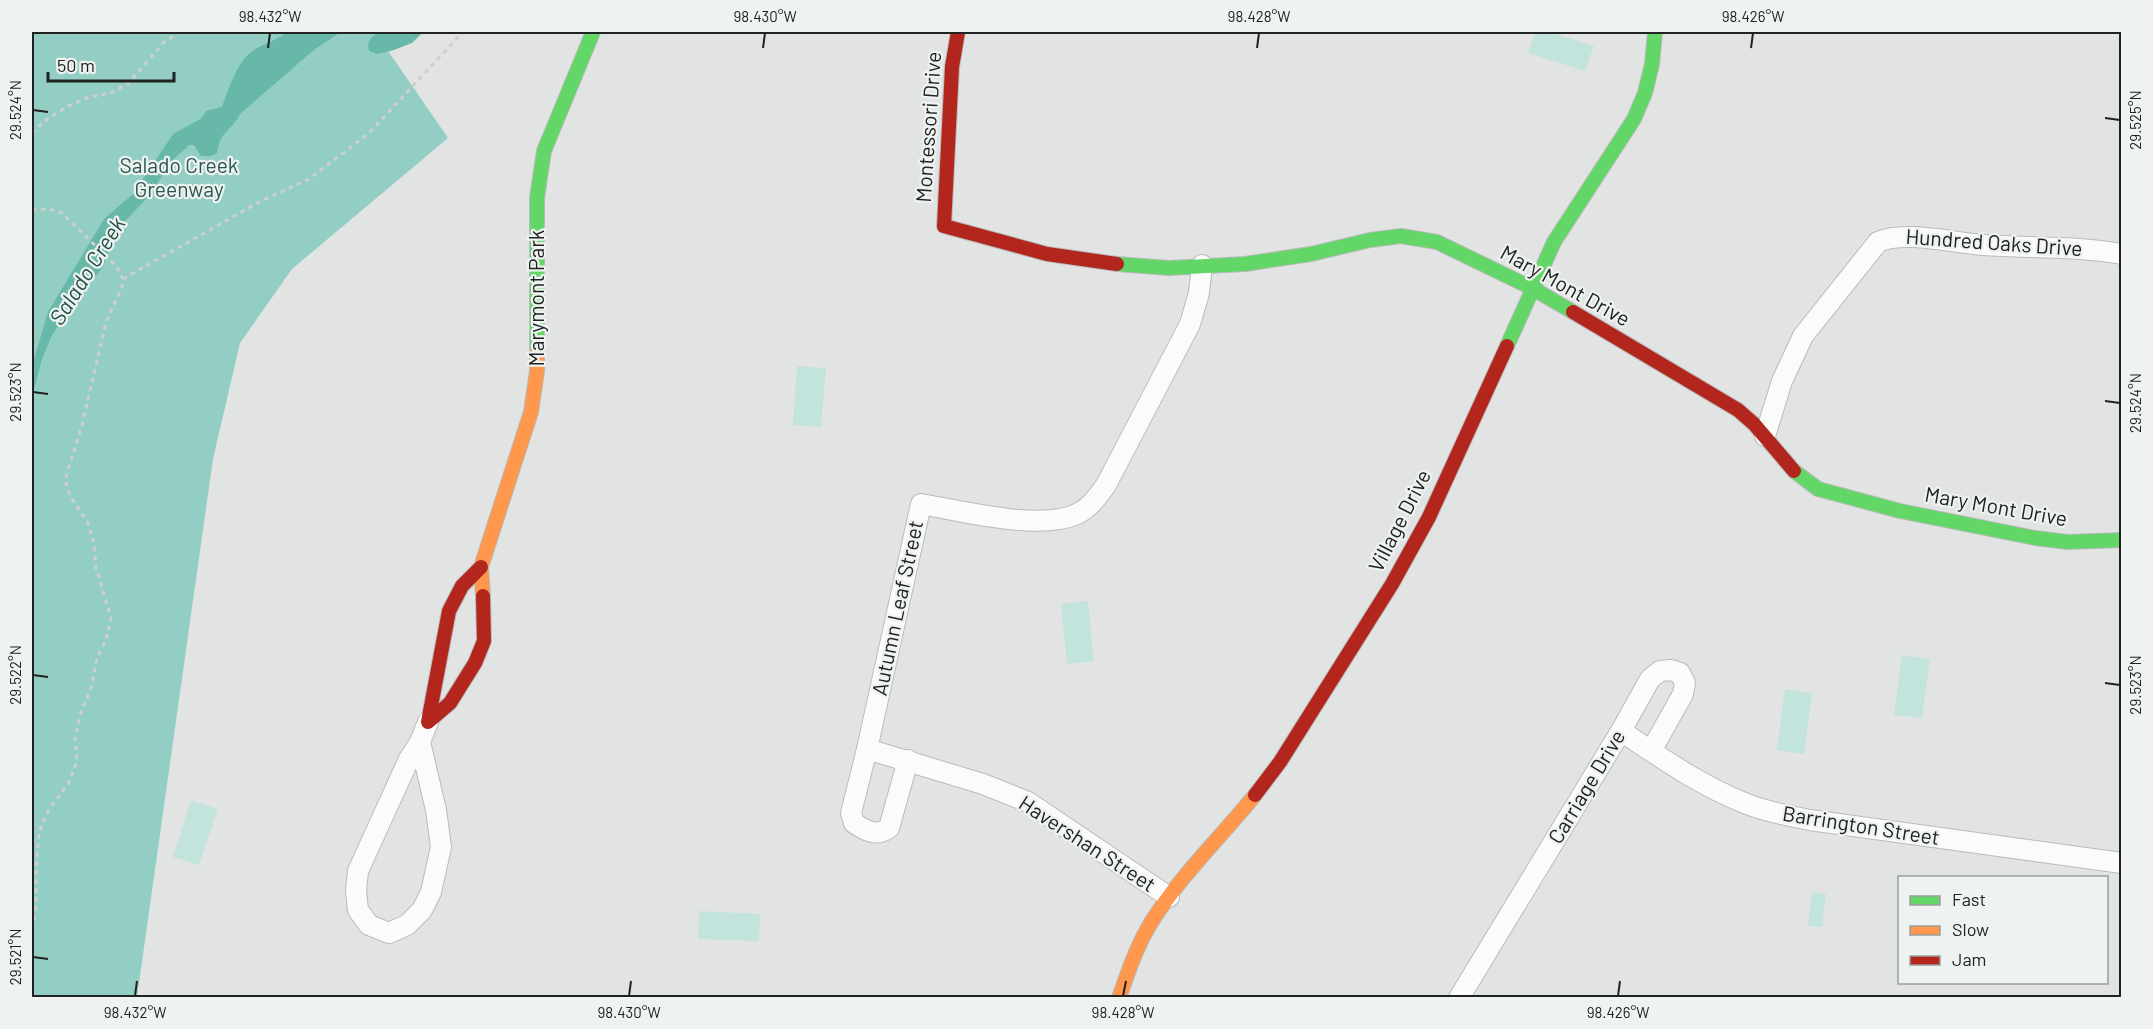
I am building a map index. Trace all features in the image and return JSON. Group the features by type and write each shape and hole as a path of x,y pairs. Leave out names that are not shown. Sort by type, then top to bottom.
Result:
{"street":[{"name":"Marymont Park","path":"428,722 450,703 475,663 484,641 485,620 481,567 531,412 537,371 539,176 552,130 593,32"},
{"name":"Montessori Drive","path":"944,226 952,67 958,32"},
{"name":"Village Drive","path":"1119,998 1136,952 1151,923 1169,897 1263,786 1392,584 1429,517 1532,288 1569,214 1620,146 1632,125 1650,80 1655,56 1655,32"},
{"name":"Mary Mont Drive","path":"944,226 1047,254 1114,264 1169,268 1245,264 1311,254 1370,240 1401,236 1437,242 1532,288 1738,411 1765,436 1792,470 1818,489 1900,511 2035,538 2068,542 2121,540"},
{"name":"Hundred Oaks Drive","path":"1765,436 1782,381 1803,336 1878,242 1896,236 1982,244 2096,250 2121,254"},
{"name":"Autumn Leaf Street","path":"908,760 889,828 881,833 874,832 854,823 850,813 867,749 921,504 1037,521 1065,518 1088,507 1106,485 1190,324 1200,293 1202,265"},
{"name":"Marymont Park","path":"420,742 436,810 441,847 431,892 422,910 407,926 389,933 369,925 358,910 356,891 358,871 428,722 449,611 462,586 481,567"},
{"name":"Carriage Drive","path":"1459,998 1621,731 1650,679 1660,671 1671,670 1680,673 1685,683 1683,694 1651,751"},
{"name":"Barrington Street","path":"1621,731 1718,791 1778,814 2121,863"},
{"name":"Havershan Street","path":"867,749 983,784 1028,802 1169,897"}],"path":[{"path":"32,133 43,122 68,106 88,97 111,93 129,83 163,43 179,32"},
{"path":"123,279 261,201 309,178 368,134 463,32"},
{"path":"32,210 49,209 62,213 117,267 123,279 122,287 103,332 82,425 65,480 70,496 88,523 94,544 96,568 111,618 106,640 97,658 91,688 80,715 75,739 77,762 69,782 48,811 39,832 36,905 32,933"}],"shaded area":[{"path":"1535,32 1550,32 1594,46 1585,71 1528,53"},
{"path":"797,366 826,368 821,427 793,425"},
{"path":"1088,601 1094,661 1067,664 1061,604"},
{"path":"1902,655 1930,659 1922,718 1894,715"},
{"path":"1785,689 1812,693 1804,754 1777,750"},
{"path":"191,800 218,809 199,865 173,857"},
{"path":"1812,892 1826,894 1822,927 1808,926"},
{"path":"699,911 760,914 759,941 698,939"}],"green space":[{"name":"Salado Creek Greenway","path":"32,32 375,32 448,138 292,269 240,343 213,459 137,997 32,997"}],"water":[{"name":"Salado Creek","path":"287,32 341,32 315,49 240,114 221,139 217,153 211,156 201,156 194,145 189,145 175,158 146,199 115,232 103,267 66,313 51,337 42,359 32,397 32,366 48,312 104,219 133,194 173,134 202,118 206,111 222,107 233,78 245,58 254,50"},
{"path":"378,32 423,32 412,43 378,54 369,51 368,45 371,38"}],"traffic: fast":[{"path":"537,352 537,198 544,151 593,32"},
{"path":"1507,346 1554,242 1634,119 1645,93 1652,64 1655,32"},
{"path":"1117,264 1169,268 1245,264 1311,254 1370,240 1401,236 1437,242 1532,288 1573,312"},
{"path":"1794,471 1818,489 1900,511 2035,538 2068,542 2122,540"}],"traffic: slow":[{"path":"483,596 481,567 531,412 537,371 537,352"},
{"path":"1119,998 1137,949 1163,904 1255,795"}],"traffic: jam":[{"path":"958,32 952,67 944,226 1047,254 1117,264"},
{"path":"1573,312 1738,410 1754,424 1794,471"},
{"path":"1255,795 1280,762 1392,584 1429,517 1507,346"},
{"path":"481,567 462,586 449,611 428,722 450,703 475,663 484,641 483,596"}]}
